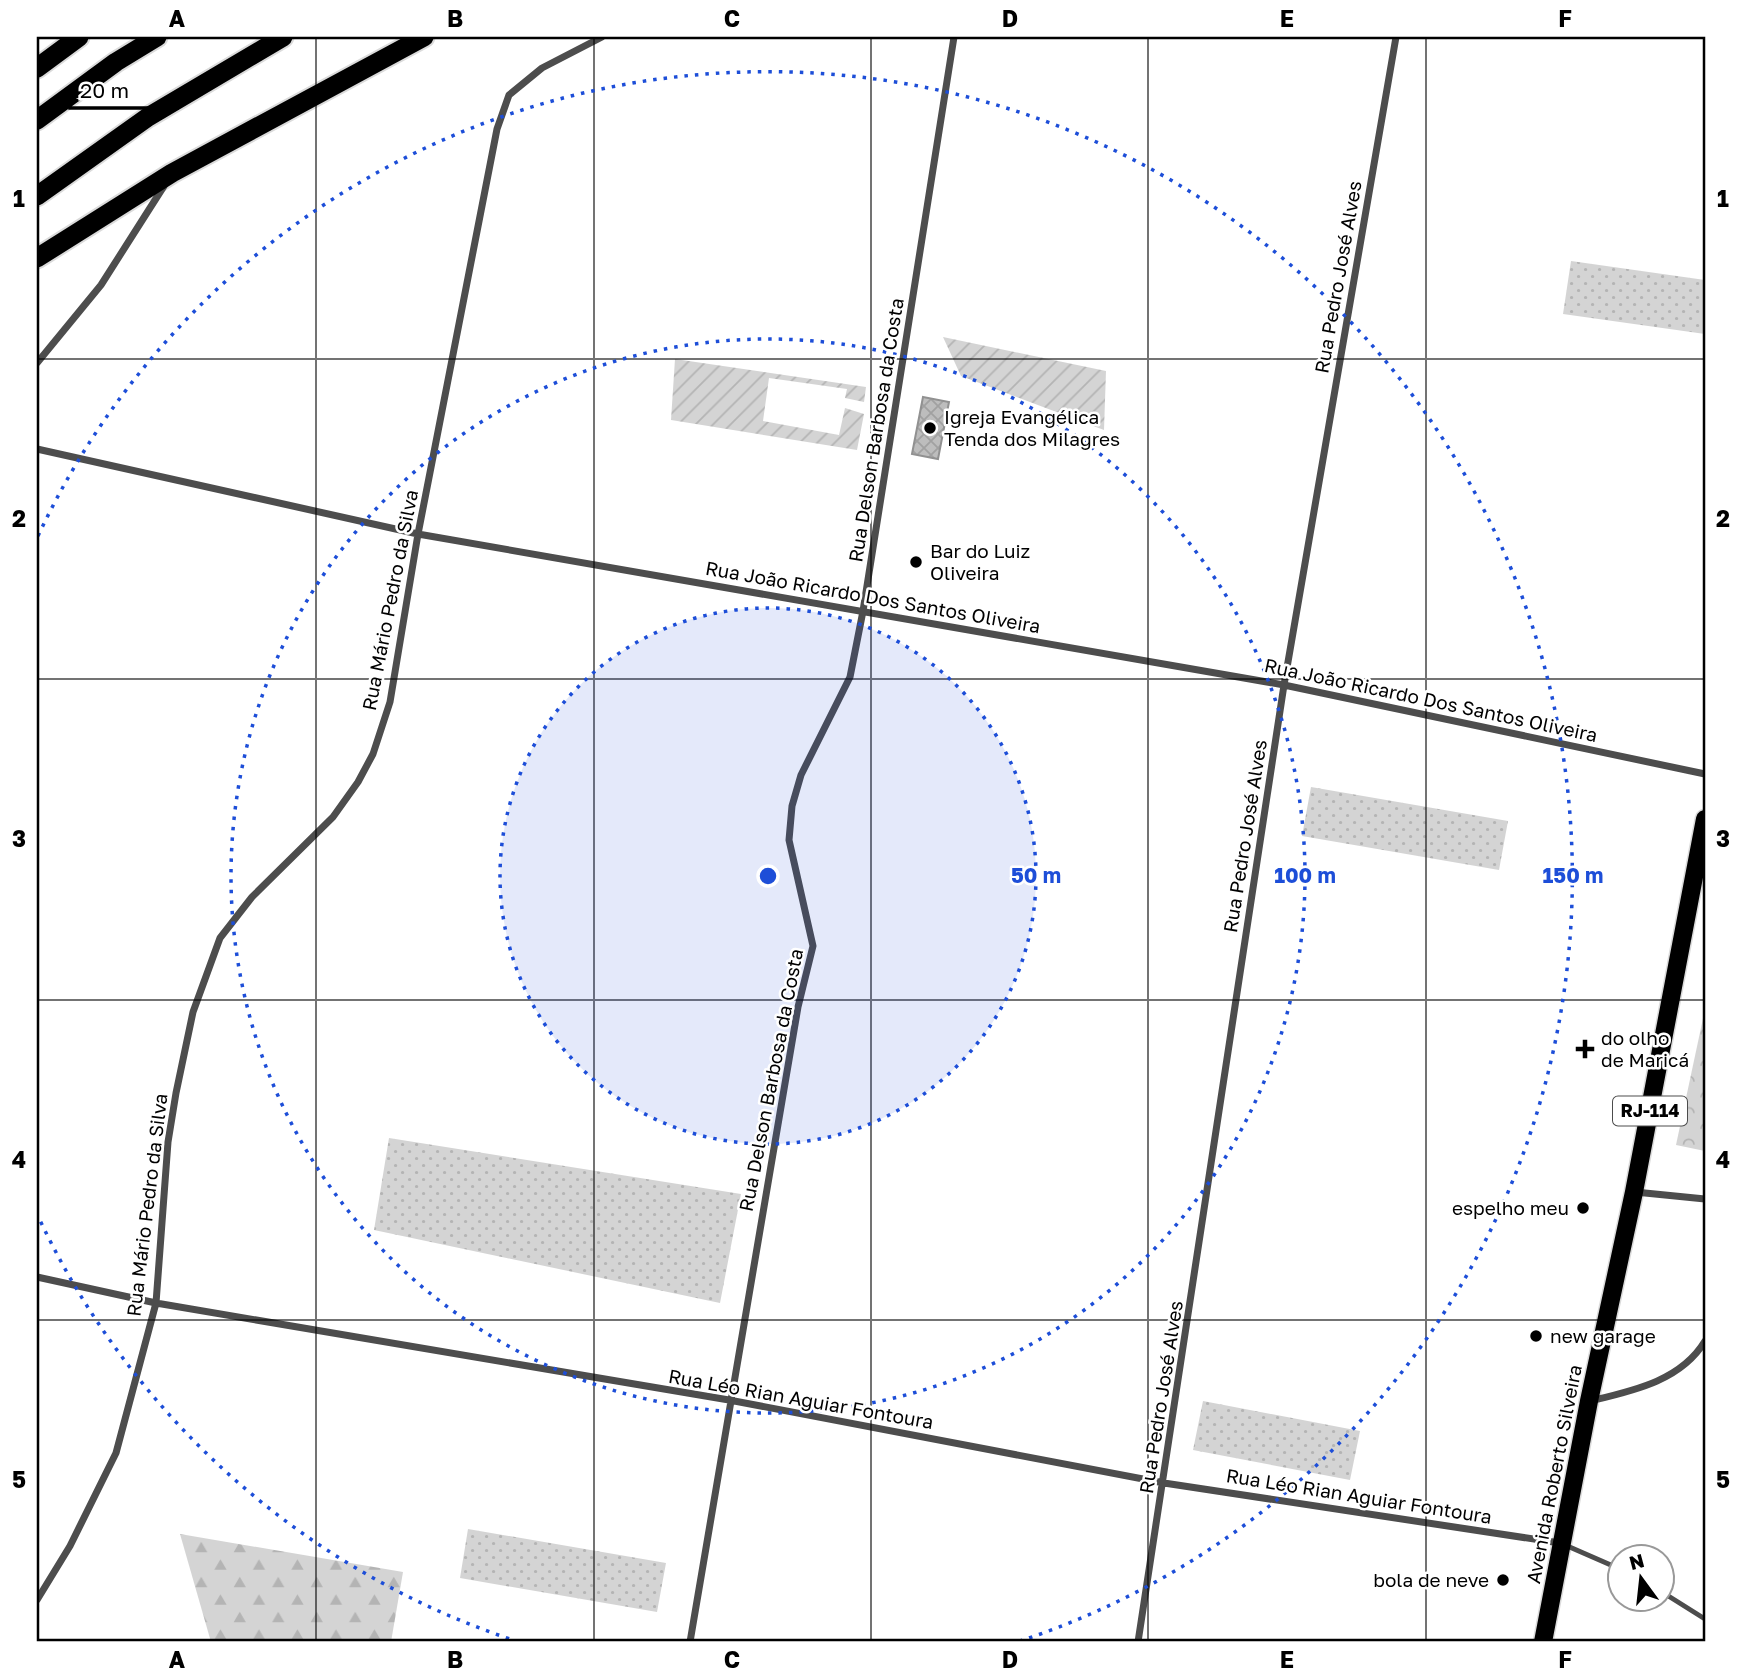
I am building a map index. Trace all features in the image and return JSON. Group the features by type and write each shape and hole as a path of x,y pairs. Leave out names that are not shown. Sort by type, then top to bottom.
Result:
{"highway":[{"path":"37,68 79,37"},
{"path":"37,120 116,62 157,37"},
{"path":"37,195 148,117 284,37"},
{"path":"37,258 172,173 424,37"}],"main road":[{"name":"Avenida Roberto Silveira","path":"1543,1642 1704,829"}],"street":[{"name":"Rua Mário Pedro da Silva","path":"37,1600 70,1546 116,1453 156,1303 168,1142 193,1012 220,938 251,897 333,817 358,782 373,754 390,702 418,534 498,129 509,95 542,68 602,37"},
{"name":"Rua Delson Barbosa da Costa","path":"690,1642 729,1400 798,1007 813,946 789,840 792,806 801,775 850,677 863,611 954,37"},
{"name":"Rua Pedro José Alves","path":"1138,1642 1284,685 1396,37"},
{"path":"37,363 101,285 172,173"},
{"name":"Rua João Ricardo Dos Santos Oliveira","path":"37,449 418,534 1284,685 1705,774"},
{"path":"1634,1192 1705,1199"},
{"name":"Rua Léo Rian Aguiar Fontoura","path":"37,1277 156,1303 729,1400 1164,1483 1561,1543"},
{"path":"1589,1401 1660,1380 1684,1367 1705,1341"}],"lane":[{"path":"1561,1543 1606,1563"},
{"path":"1676,1601 1705,1619"}],"green space":[{"path":"1571,261 1705,280 1705,334 1563,314"},
{"path":"943,337 1106,371 1104,430 961,376"},
{"path":"675,359 866,387 864,402 845,398 847,389 769,378 763,421 839,435 845,408 864,414 857,450 671,420"},
{"path":"1311,787 1508,821 1499,870 1302,836"},
{"path":"1705,1009 1705,1151 1676,1145"},
{"path":"389,1138 741,1194 720,1303 374,1230"},
{"path":"1203,1401 1360,1431 1350,1480 1193,1450"},
{"path":"468,1529 666,1563 657,1612 460,1578"},
{"path":"180,1534 403,1572 391,1642 211,1642"}],"building":[{"name":"Igreja Evangélica Tenda dos Milagres","path":"923,397 949,402 938,459 912,454"}],"place":[{"name":"Igreja Evangélica Tenda dos Milagres","path":"930,428"},
{"name":"Bar do Luiz Oliveira","path":"916,562"},
{"name":"do olho de Maricá","path":"1585,1049"},
{"name":"espelho meu","path":"1583,1208"},
{"name":"new garage","path":"1536,1336"},
{"name":"bola de neve","path":"1503,1580"}]}
